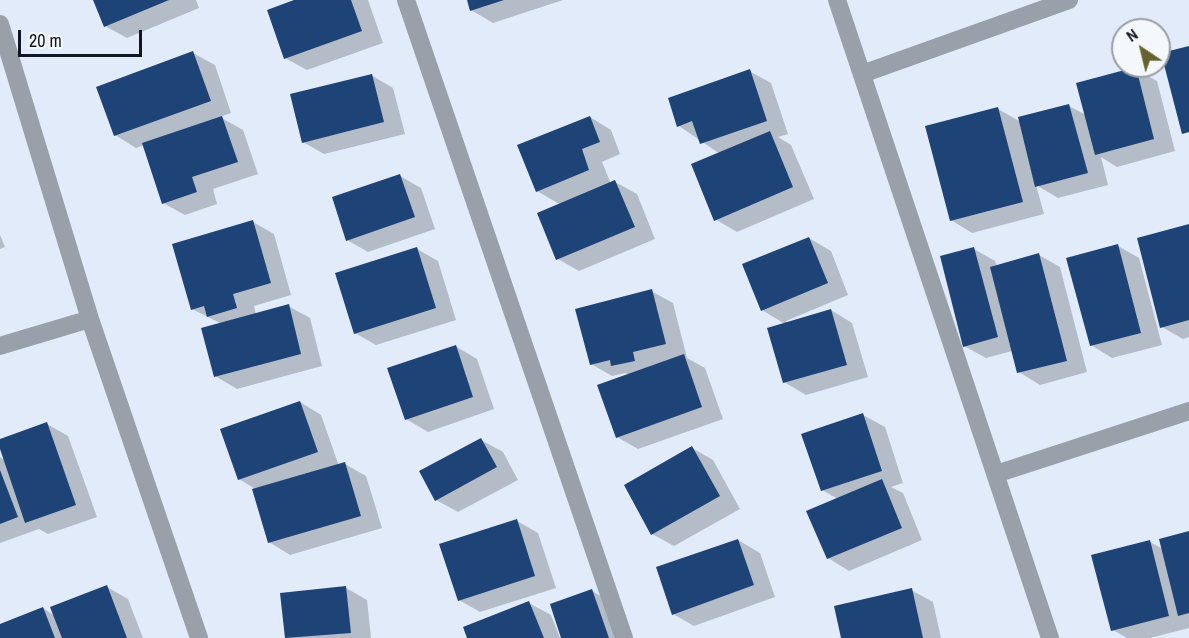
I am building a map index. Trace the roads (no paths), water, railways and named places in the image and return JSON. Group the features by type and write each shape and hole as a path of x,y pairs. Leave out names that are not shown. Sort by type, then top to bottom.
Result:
{"street":[{"path":"406,0 624,638"},
{"path":"837,0 1050,638"},
{"path":"862,74 1069,0"},
{"path":"0,24 90,320 199,638"},
{"path":"0,346 90,320"},
{"path":"996,474 1189,411"}]}
